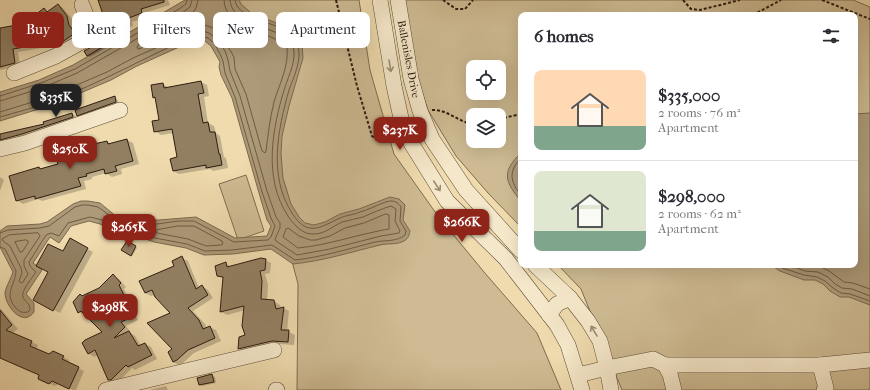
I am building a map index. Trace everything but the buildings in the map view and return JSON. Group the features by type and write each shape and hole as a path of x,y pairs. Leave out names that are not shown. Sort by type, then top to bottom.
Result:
{"street":[{"name":"Ballenisles Drive","path":"380,0 394,86 401,118 411,143 447,201 506,259 549,315 568,345 582,390"},
{"name":"Ballenisles Drive","path":"398,0 411,79 420,111 432,140 466,190 518,248"},
{"path":"14,73 56,56 94,35 80,2"},
{"path":"0,149 25,143 120,110"},
{"path":"460,180 488,202 518,234"},
{"path":"447,201 475,239 500,267 538,301"},
{"path":"488,240 499,228"},
{"path":"538,268 570,298 588,321 600,341 611,390"},
{"path":"544,268 555,284"},
{"path":"549,315 557,304 570,298"},
{"path":"106,390 274,350"},
{"path":"578,375 653,359 665,365 820,366 870,360"},
{"path":"665,365 670,374 674,390"},
{"path":"820,366 826,388 824,390"}],"path":[{"path":"443,0 456,9 465,9 473,0"},
{"path":"683,0 691,9 700,10 740,0"},
{"path":"759,12 781,0"},
{"path":"822,0 852,12"},
{"path":"858,14 870,19"},
{"path":"506,117 518,115"}],"shaded area":[{"path":"215,0 359,0 361,12 276,12 276,48 367,48 370,70 394,154 438,216 537,333 561,390 297,390 298,284 239,60 234,48 268,48 268,12 220,12"},
{"path":"404,0 853,0 870,7 870,390 622,390 581,289 561,268 858,268 858,12 518,12 518,224 488,193 456,156 428,110 415,71"},
{"path":"246,175 264,231 238,240 219,184"}],"water":[{"path":"185,0 239,0 241,4 250,12 213,12 213,48 268,48 268,20 276,23 276,48 302,48 303,58 282,136 281,154 283,178 291,204 299,217 305,223 314,225 325,222 340,214 359,209 390,197 399,199 405,205 403,220 410,231 407,239 398,243 380,245 326,259 293,264 271,249 233,254 204,255 186,248 122,234 100,224 89,221 71,226 59,243 50,237 33,263 42,270 26,294 34,303 34,312 25,318 20,316 11,309 6,298 5,291 13,272 0,247 0,231 7,226 40,224 47,222 73,204 81,201 100,203 117,217 134,222 196,217 235,238 267,236 271,226 267,220 232,98 221,75 219,67 220,62 211,46 205,41 205,12 164,12"},
{"path":"138,27 138,48 177,48 137,66 111,80 52,105 0,121 0,92 39,80 73,65 102,48 130,48 130,32"},
{"path":"870,113 870,305 849,297 840,297 815,280 804,280 776,268 858,268 858,114"},
{"path":"518,156 518,197 511,188 508,177 510,166"}]}
